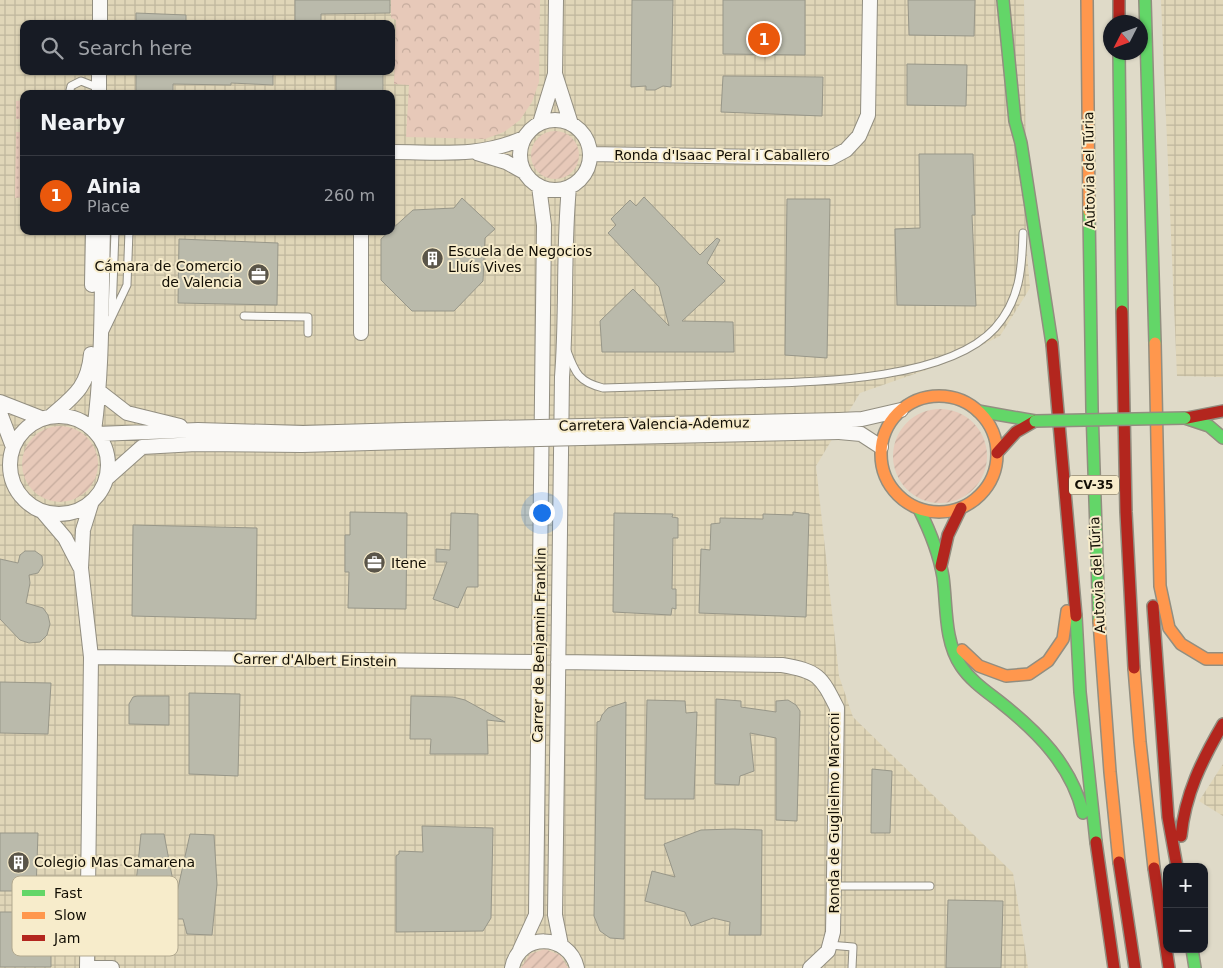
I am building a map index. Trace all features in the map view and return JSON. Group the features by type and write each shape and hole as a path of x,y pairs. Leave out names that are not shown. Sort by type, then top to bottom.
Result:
{"main road":[{"path":"1003,0 1015,121 1021,143 1056,370 1071,570 1076,602 1082,708 1099,878 1114,968"},
{"name":"Autovia del Túria","path":"1087,0 1094,537 1107,751 1127,926 1135,968"},
{"path":"1119,0 1119,15"},
{"path":"1145,0 1148,152 1154,301 1156,459 1159,487 1160,586 1169,628 1181,644 1206,659 1223,659"},
{"name":"CV-35","path":"1120,60 1127,541 1140,748 1158,901 1169,968"},
{"path":"932,396 948,397 964,402 978,411 988,424 994,438 997,453 994,471 987,486 976,499 961,508 947,512 919,509 902,499 889,484 882,466 881,447 891,420 901,410 915,401 932,396"},
{"path":"978,411 1035,421 1185,418 1223,411"},
{"path":"1185,418 1209,426 1223,438"},
{"path":"997,453 1016,432 1035,421"},
{"path":"1156,459 1152,488 1153,601 1168,817 1176,863"},
{"path":"941,566 948,535 961,508"},
{"path":"919,509 932,535 941,566 944,612 960,664 985,691 1030,726 1064,765 1081,803 1090,853 1099,878"},
{"path":"951,639 979,666 1006,676 1029,674 1048,661 1064,639 1071,570"},
{"path":"1183,863 1181,835 1184,802 1201,760 1223,724"},
{"path":"1193,953 1196,968"}],"street":[{"path":"100,0 100,20"},
{"path":"540,124 555,74 556,0"},
{"name":"Ronda d'Isaac Peral i Caballero","path":"590,154 831,158 846,150 859,136 868,115 870,0"},
{"path":"476,153 506,162 524,172 539,186 559,190 569,187 584,174 590,154 584,137 571,124 555,74"},
{"path":"99,75 99,90"},
{"path":"395,152 476,153 502,147 524,138 540,124 550,121 571,124"},
{"path":"524,138 520,149 520,160 524,172"},
{"name":"Carrer de Benjamin Franklin","path":"512,968 536,915 544,225 539,186"},
{"name":"Carrer de Benjamin Franklin","path":"561,945 556,915 558,662 562,377 566,225 569,187"},
{"path":"92,501 68,513 55,514 42,511 28,503 18,492 11,478 10,462 13,447 24,430 46,417 80,391 90,371 93,235"},
{"path":"96,432 100,392 103,235"},
{"path":"361,235 361,333"},
{"path":"100,392 127,413 198,430"},
{"path":"0,402 46,417 67,416 82,421 96,432 105,448 108,463 106,479 92,501 83,530 81,568 91,657 88,876"},
{"name":"Carretera Valencia-Ademuz","path":"406,436 839,426 901,410"},
{"path":"0,413 13,447"},
{"name":"Carretera Valencia-Ademuz","path":"839,426 861,434 881,447"},
{"path":"96,432 198,430 406,436"},
{"path":"106,479 142,447 196,444 302,445 406,436"},
{"path":"42,511 65,538 81,568"},
{"name":"Carrer d'Albert Einstein","path":"91,657 539,662"},
{"name":"Ronda de Guglielmo Marconi","path":"558,662 782,665 807,669 824,682 837,708 834,932 830,945"},
{"path":"520,950 529,944 550,941 561,945 574,957 577,968"},
{"path":"810,968 828,951 830,945"},
{"path":"87,968 112,968"}],"lane":[{"path":"70,90 71,86 82,81 97,90"},
{"path":"1012,146 1015,121"},
{"path":"564,344 574,372 589,385 603,388 840,381 888,373 942,360 969,348 994,329 1012,304 1021,277 1022,223"},
{"path":"112,317 115,235"},
{"path":"100,341 127,285 129,235"},
{"path":"244,316 308,317 308,333"},
{"path":"834,886 930,886"},
{"path":"830,945 853,947 852,968"}],"shaded area":[{"path":"0,0 1024,0 1027,253 1030,288 1000,336 946,363 860,393 816,466 839,676 853,717 1013,873 1028,968 0,968"},
{"path":"1161,0 1223,0 1223,377 1177,376"},
{"path":"1223,764 1223,816 1199,801"}],"green space":[{"path":"391,0 540,0 539,82 532,102 520,120 504,132 485,139 406,137 409,85 394,84 396,20 391,18"},
{"path":"20,100 20,119 16,119 16,101"},
{"path":"555,131 564,133 572,138 577,146 579,155 577,164 572,172 564,177 555,179 546,177 538,172 533,164 531,155 533,146 538,138 546,133"},
{"path":"16,132 20,132 20,197 15,198"},
{"path":"940,409 958,413 973,423 983,438 987,456 983,474 973,489 958,499 940,503 922,499 907,489 897,474 893,456 897,438 907,423 922,413"},
{"path":"60,426 75,429 87,437 95,449 98,464 95,479 87,491 75,499 60,502 45,499 33,491 25,479 22,464 25,449 33,437 45,429"},
{"path":"545,949 560,955 568,968 521,968 530,954"}],"building":[{"path":"295,0 390,0 390,13 321,14 321,20 295,20"},
{"path":"632,0 673,0 671,87 663,86 655,90 646,90 646,86 631,87"},
{"path":"723,0 805,0 805,55 723,54"},
{"path":"908,0 975,0 974,36 909,35"},
{"path":"136,13 186,15 186,20 136,20"},
{"path":"907,64 967,65 966,106 907,105"},
{"path":"136,75 273,75 273,85 231,83 231,85 173,84 173,90 136,90"},
{"path":"336,75 383,75 383,90 336,90"},
{"path":"723,76 823,77 822,116 721,112"},
{"path":"919,154 973,154 975,215 972,215 976,306 897,305 895,229 920,228"},
{"path":"644,197 700,255 717,238 720,240 707,263 725,281 682,321 733,322 734,352 602,352 600,321 633,289 669,326 659,287 608,233 616,225 611,219 630,200 636,206"},
{"name":"Escuela de Negocios Lluís Vives","path":"462,198 495,229 485,238 483,281 454,311 412,311 381,280 381,239 385,235 395,235 395,226 413,210 454,208"},
{"path":"787,199 830,199 827,358 785,355"},
{"path":"179,239 278,243 277,305 178,303"},
{"path":"350,512 407,513 406,609 348,608 349,572 345,572 345,535 350,535"},
{"path":"793,512 809,514 806,617 699,613 701,549 710,550 711,524 720,523 720,518 763,519 763,514 793,515"},
{"path":"451,513 478,514 478,587 467,587 458,608 433,599 447,562 436,562 436,549 450,550"},
{"path":"614,513 673,514 672,517 678,518 678,538 673,538 672,589 676,589 676,609 672,608 671,615 613,612"},
{"path":"133,525 257,528 256,619 132,616"},
{"path":"25,551 35,551 42,556 43,565 38,573 29,575 30,583 26,603 43,608 48,615 50,624 47,635 40,642 29,643 20,640 0,619 0,559 18,563 20,555"},
{"path":"0,682 51,683 48,734 0,733"},
{"path":"189,693 240,694 238,776 189,774"},
{"path":"169,696 169,725 129,724 129,704 133,697"},
{"path":"411,696 453,697 465,700 505,722 487,720 488,754 430,754 431,739 410,739"},
{"path":"716,699 741,701 741,707 776,712 776,701 788,700 796,705 800,711 797,821 776,820 776,738 750,733 754,771 740,776 739,785 715,784"},
{"path":"647,700 685,701 686,713 697,712 694,799 645,799"},
{"path":"626,702 624,939 610,938 600,931 594,916 597,722 600,721 608,708"},
{"path":"872,769 892,771 890,833 871,833"},
{"path":"422,826 493,828 491,918 483,931 396,932 396,856 399,854 399,851 423,852"},
{"path":"701,830 762,830 761,935 729,935 730,922 713,918 691,926 685,912 645,901 652,871 675,877 664,844"},
{"name":"Colegio Mas Camarena","path":"0,833 38,833 37,876 12,876 12,891 0,891"},
{"path":"141,834 164,834 172,876 137,876"},
{"path":"190,834 214,835 217,884 212,935 187,934 183,919 178,919 178,888"},
{"path":"948,900 1003,901 1001,968 946,968"},
{"path":"0,912 12,912 12,956 51,956 51,967 0,967"}],"traffic: fast":[{"path":"1003,0 1015,121 1021,143 1052,344"},
{"path":"1145,0 1155,343"},
{"path":"1119,60 1122,311"},
{"path":"1089,211 1092,409 1099,621"},
{"path":"978,411 1035,421"},
{"path":"1185,418 1209,426 1223,438"},
{"path":"1035,421 1185,418"},
{"path":"919,509 939,559 943,577 949,634 961,666 974,681 1027,725 1051,751 1070,780 1078,796 1083,813"},
{"path":"1076,616 1080,692 1096,842"},
{"path":"1193,953 1195,968"}],"traffic: slow":[{"path":"1087,0 1089,211"},
{"path":"1155,343 1160,586 1169,628 1181,644 1206,659 1223,659"},
{"path":"939,396 961,401 980,413 992,432 997,454 992,476 980,495 961,507 939,512 917,507 898,495 886,476 881,454 886,432 898,413 917,401 939,396"},
{"path":"962,650 979,666 1006,676 1029,674 1048,661 1063,639 1067,611"},
{"path":"1099,621 1110,772 1119,862"},
{"path":"1134,668 1154,868"}],"traffic: jam":[{"path":"1119,0 1119,15"},
{"path":"1122,311 1126,512 1134,668"},
{"path":"1052,344 1076,616"},
{"path":"1187,418 1223,411"},
{"path":"997,453 1016,432 1035,421"},
{"path":"941,566 948,535 961,508"},
{"path":"1153,606 1168,817 1176,863"},
{"path":"1181,836 1186,806 1196,778 1223,724"},
{"path":"1096,842 1114,968"},
{"path":"1119,862 1135,968"},
{"path":"1154,868 1169,968"}],"place":[{"name":"Ainia","path":"764,39"},
{"name":"Escuela de Negocios Lluís Vives","path":"432,259"},
{"name":"Cámara de Comercio de Valencia","path":"258,274"},
{"name":"Itene","path":"375,563"},
{"name":"Colegio Mas Camarena","path":"18,862"}]}
